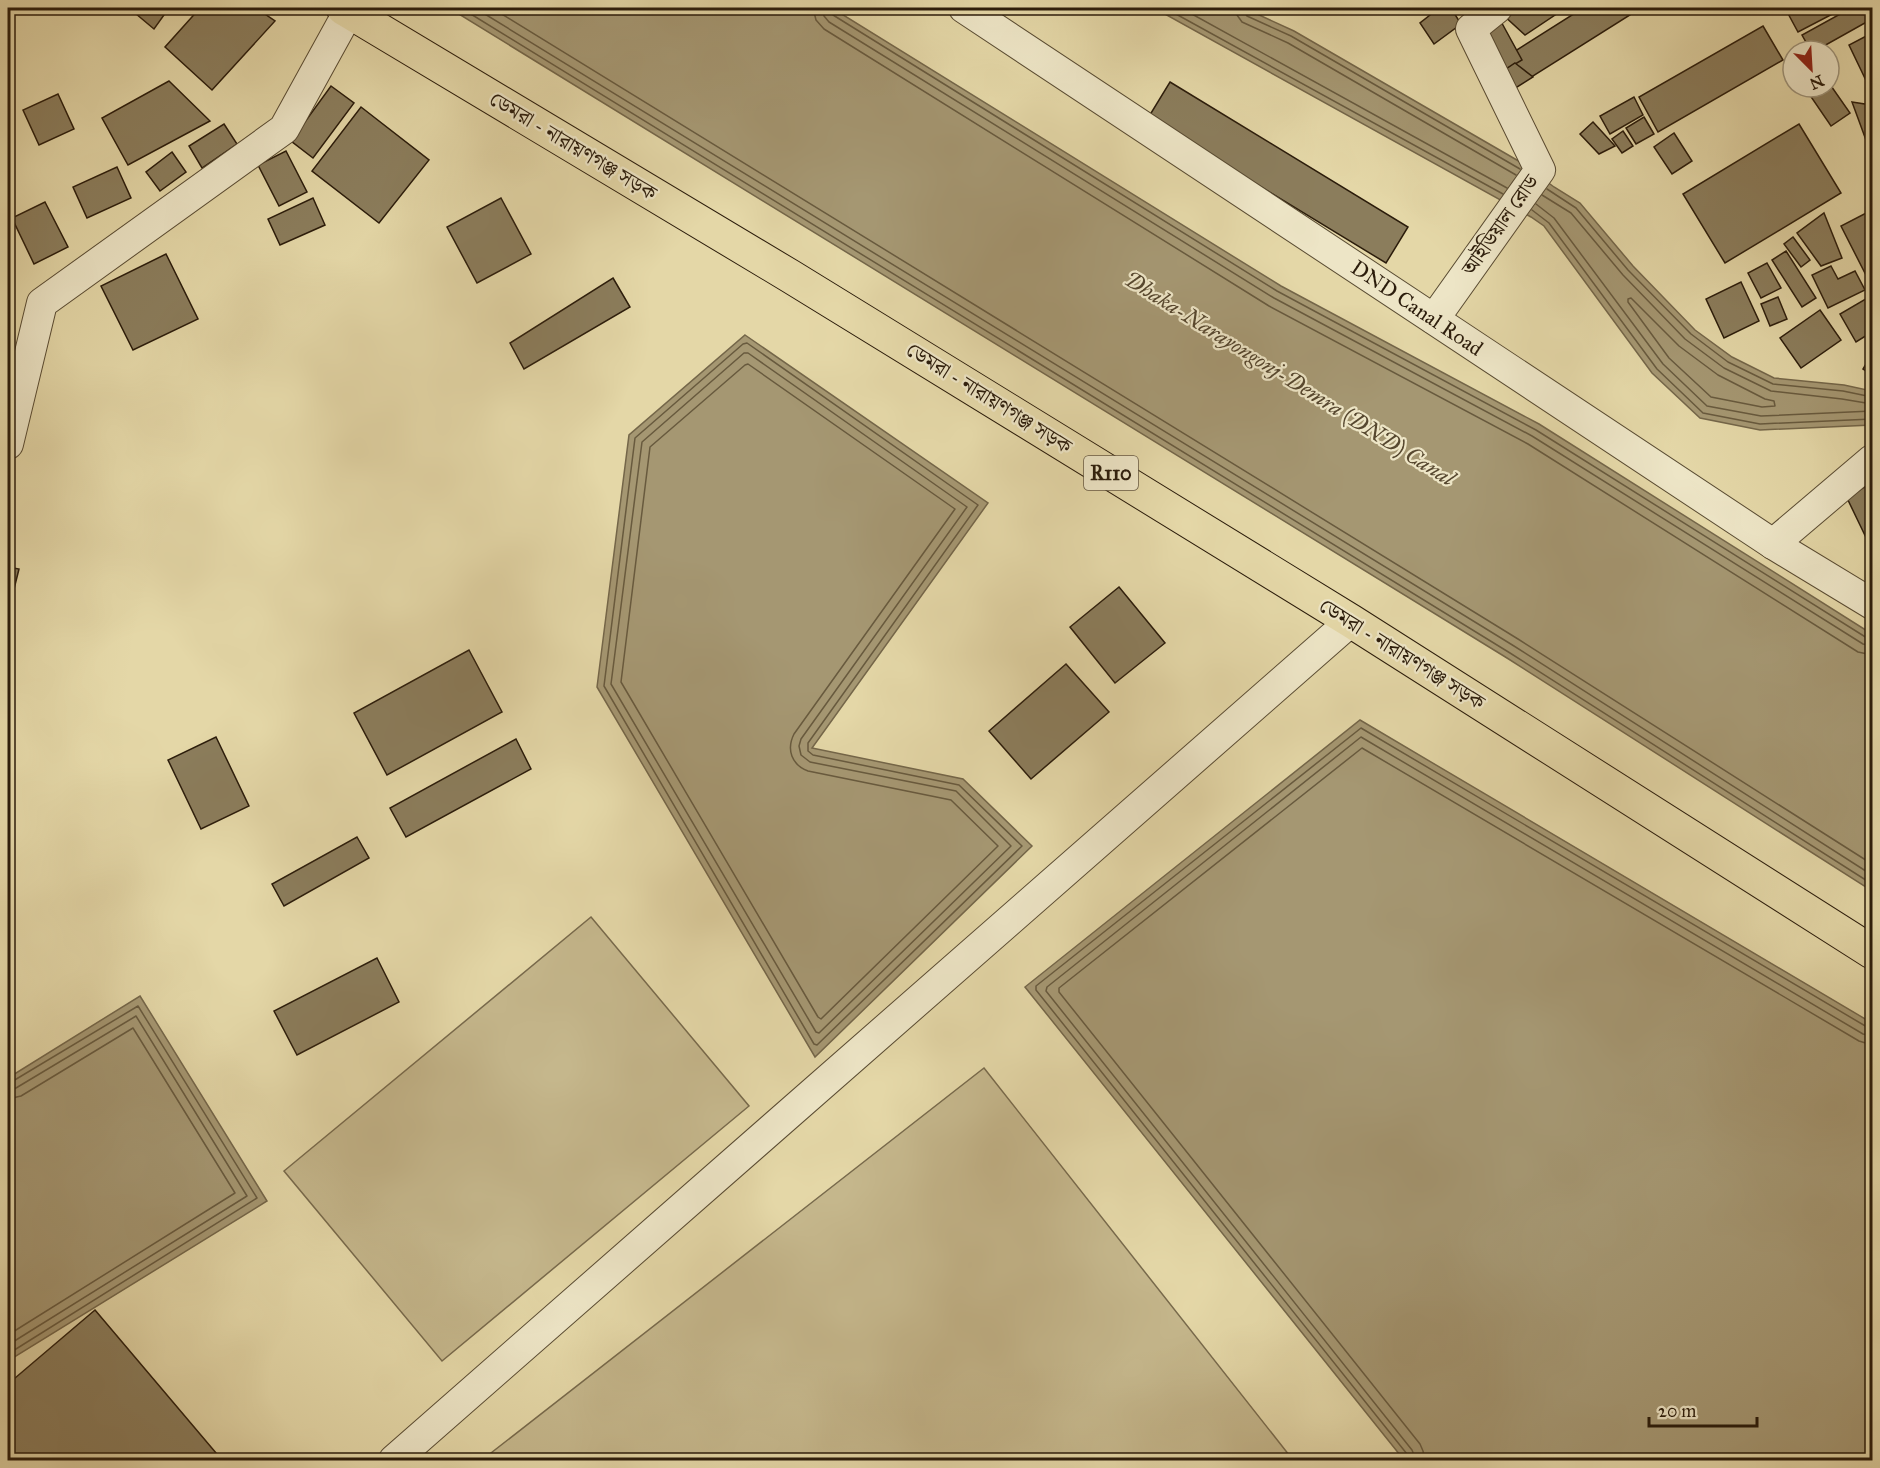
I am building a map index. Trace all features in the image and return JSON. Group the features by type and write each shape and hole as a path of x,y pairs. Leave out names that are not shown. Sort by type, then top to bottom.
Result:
{"main road":[{"name":"ডেমরা - নারায়ণগঞ্জ সড়ক","path":"346,9 800,282 1351,621 1872,952"}],"street":[{"name":"আইডিয়াল রোড","path":"1434,319 1540,170 1471,29 1497,8"},
{"path":"8,444 42,303 284,129 346,9"},
{"name":"DND Canal Road","path":"974,10 1773,544 1872,604"},
{"path":"1773,544 1872,460"},
{"path":"394,1461 1351,621"}],"shaded area":[{"path":"591,917 749,1106 442,1361 284,1171"},
{"path":"984,1068 1293,1460 482,1460"}],"water":[{"name":"Dhaka-Narayongonj-Demra (DND) Canal","path":"449,8 832,8 1281,286 1539,424 1872,634 1872,891 1507,658"},
{"path":"1154,8 1244,8 1294,31 1522,163 1580,203 1633,266 1695,330 1732,357 1774,378 1844,385 1872,391 1872,425 1760,430 1700,418 1652,373 1544,226"},
{"path":"745,335 988,503 812,748 963,779 1032,846 815,1057 597,687 629,435"},
{"path":"1360,720 1872,1023 1872,1460 1404,1460 1025,987"},
{"path":"140,996 267,1201 8,1361 8,1078"}],"building":[{"path":"129,8 169,8 154,29"},
{"path":"200,8 256,8 275,21 212,90 165,47"},
{"path":"1439,8 1451,8 1461,24 1434,44 1420,23"},
{"path":"1507,8 1556,8 1561,11 1525,35 1501,13"},
{"path":"1566,8 1578,8 1570,13"},
{"path":"1583,8 1641,8 1517,86 1501,60"},
{"path":"1785,8 1844,8 1798,32"},
{"path":"1851,8 1872,8 1872,19 1836,39 1804,39 1802,35"},
{"path":"1498,16 1522,60 1500,73 1481,31"},
{"path":"1763,26 1781,57 1781,61 1658,132 1639,97"},
{"path":"1872,33 1872,93 1849,45"},
{"path":"1515,63 1533,77 1506,94 1494,77"},
{"path":"169,81 210,121 128,165 102,118"},
{"path":"1170,82 1408,227 1386,263 1148,118"},
{"path":"331,86 354,103 313,158 291,141"},
{"path":"58,94 74,129 39,145 23,110"},
{"path":"1634,97 1643,115 1610,134 1600,116"},
{"path":"1813,99 1840,99 1850,113 1831,126"},
{"path":"1852,102 1871,105 1872,150 1870,151"},
{"path":"361,107 429,160 379,223 312,171"},
{"path":"1644,117 1654,134 1636,144 1626,128"},
{"path":"1593,122 1615,146 1599,154 1580,134"},
{"path":"224,124 237,144 202,168 189,146"},
{"path":"1799,124 1841,193 1725,263 1683,194"},
{"path":"1623,131 1633,146 1622,153 1612,139"},
{"path":"1674,133 1692,161 1672,174 1654,147"},
{"path":"286,151 307,192 279,206 258,165"},
{"path":"172,152 186,172 160,191 146,172"},
{"path":"117,167 131,198 87,218 73,187"},
{"path":"313,198 325,225 280,245 268,219"},
{"path":"501,198 531,254 477,283 447,227"},
{"path":"45,202 68,247 34,264 12,218"},
{"path":"1872,210 1872,287 1841,226"},
{"path":"1824,213 1842,258 1821,266 1797,233"},
{"path":"1793,237 1810,260 1801,267 1784,244"},
{"path":"1786,251 1816,298 1802,307 1772,260"},
{"path":"166,254 198,319 133,350 101,286"},
{"path":"1767,263 1781,288 1761,298 1748,273"},
{"path":"1831,266 1838,279 1855,271 1865,290 1828,308 1812,275"},
{"path":"613,278 630,307 524,369 510,343"},
{"path":"1741,282 1759,321 1724,338 1706,299"},
{"path":"1778,297 1787,319 1770,326 1761,304"},
{"path":"1869,297 1872,304 1872,332 1856,342 1840,314"},
{"path":"1820,310 1841,340 1801,368 1780,338"},
{"path":"1872,354 1872,375 1863,369"},
{"path":"1872,482 1872,550 1847,498"},
{"path":"8,567 19,569 11,601 8,601"},
{"path":"1119,587 1165,643 1115,683 1070,627"},
{"path":"469,650 502,712 387,775 354,713"},
{"path":"1066,664 1109,712 1031,779 989,731"},
{"path":"216,737 249,806 201,829 168,760"},
{"path":"516,739 531,769 406,837 390,808"},
{"path":"357,837 369,858 284,906 272,884"},
{"path":"377,958 399,1002 297,1055 274,1011"},
{"path":"95,1310 222,1460 8,1460 8,1384"}]}
